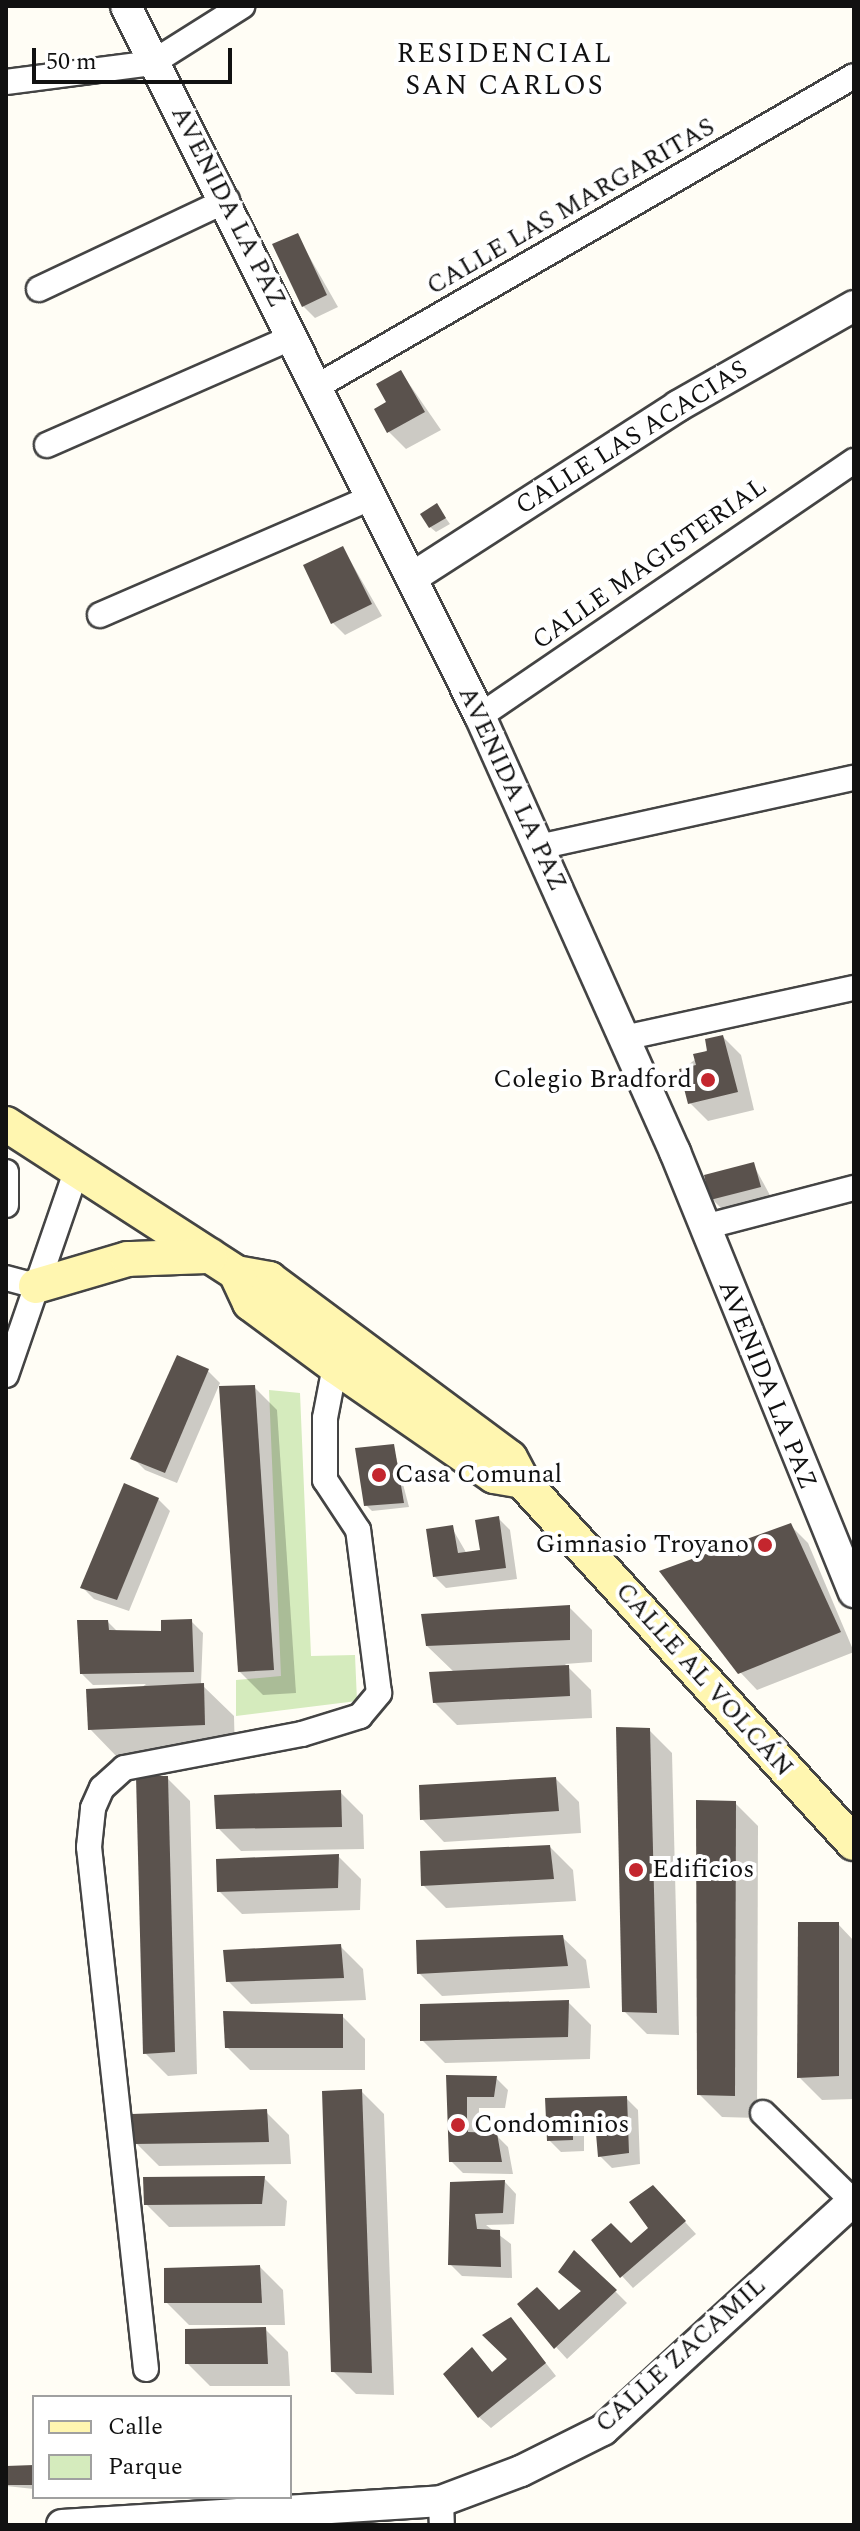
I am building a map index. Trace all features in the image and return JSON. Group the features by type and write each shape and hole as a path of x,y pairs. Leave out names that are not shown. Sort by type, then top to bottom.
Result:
{"main road":[{"name":"CALLE AL VOLCÁN","path":"6,1124 75,1175 223,1264 269,1279 510,1458 522,1481 854,1843"},
{"path":"21,1282 128,1259 223,1264"},
{"name":"CALLE AL VOLCÁN","path":"223,1264 250,1303 335,1366 494,1476 522,1481"}],"street":[{"name":"AVENIDA LA PAZ","path":"126,6 152,63 227,200 368,499 413,577 480,716 624,1038 854,1592"},
{"path":"6,82 152,63 242,6"},
{"name":"CALLE LAS MARGARITAS","path":"316,387 854,76"},
{"path":"39,289 227,200"},
{"name":"CALLE LAS ACACIAS","path":"413,577 678,406 854,306"},
{"path":"47,445 293,337"},
{"name":"CALLE MAGISTERIAL","path":"480,716 854,461"},
{"path":"100,615 368,499"},
{"path":"539,847 854,778"},
{"path":"624,1038 854,988"},
{"path":"6,1172 6,1205"},
{"path":"6,1375 21,1282 75,1175"},
{"path":"704,1227 854,1188"},
{"path":"146,2369 89,1847 93,1808 102,1788 124,1768 302,1734 360,1716 379,1693 358,1530 325,1480 325,1418 335,1366"},
{"path":"763,2113 853,2200"},
{"name":"CALLE ZACAMIL","path":"62,2525 441,2513 603,2430 853,2200"}],"green space":[{"path":"269,1390 300,1393 311,1656 355,1655 357,1701 236,1716 236,1680 281,1676"}],"building":[{"path":"298,233 327,295 302,307 272,244"},
{"path":"401,370 425,412 387,433 374,409 386,402 376,384"},
{"path":"437,503 446,518 429,528 420,514"},
{"path":"343,546 372,604 331,624 303,565"},
{"name":"Colegio Bradford","path":"723,1035 738,1092 688,1104 679,1069 696,1065 693,1054 707,1051 705,1039"},
{"path":"754,1162 761,1187 710,1200 704,1175"},
{"path":"177,1355 209,1369 165,1473 130,1459"},
{"path":"255,1385 274,1670 238,1672 219,1386"},
{"name":"Casa Comunal","path":"394,1444 404,1503 364,1506 355,1448"},
{"path":"124,1483 159,1498 117,1600 80,1588"},
{"path":"499,1516 506,1568 433,1577 426,1529 453,1525 458,1553 480,1550 475,1520"},
{"path":"791,1523 841,1632 738,1674 659,1571"},
{"path":"570,1605 570,1640 426,1646 421,1614"},
{"path":"192,1619 194,1672 80,1674 77,1620 108,1620 109,1630 161,1631 161,1620"},
{"path":"569,1665 570,1696 433,1703 429,1672"},
{"path":"204,1683 205,1725 88,1730 86,1689"},
{"name":"Edificios","path":"616,1727 650,1728 657,2013 622,2012"},
{"path":"136,1776 168,1776 175,2052 143,2054"},
{"path":"556,1777 559,1811 420,1820 419,1785"},
{"path":"341,1790 342,1827 216,1829 214,1795"},
{"path":"696,1800 736,1801 735,2096 697,2095"},
{"path":"550,1845 554,1879 421,1886 420,1851"},
{"path":"339,1854 338,1888 217,1892 216,1859"},
{"path":"798,1922 839,1922 839,2076 797,2078"},
{"path":"563,1935 568,1966 417,1974 416,1940"},
{"path":"341,1944 344,1978 226,1982 223,1950"},
{"path":"569,2000 568,2037 420,2041 420,2004"},
{"path":"223,2011 343,2014 343,2048 225,2048"},
{"name":"Condominios","path":"446,2075 497,2076 494,2097 467,2097 467,2118 468,2132 497,2133 502,2162 449,2162"},
{"path":"362,2089 372,2373 331,2372 322,2091"},
{"path":"627,2096 629,2153 598,2157 595,2122 573,2122 573,2140 547,2141 545,2098"},
{"path":"267,2109 269,2142 134,2144 132,2114"},
{"path":"265,2176 262,2204 144,2205 143,2177"},
{"path":"505,2180 503,2213 475,2214 477,2229 500,2230 501,2267 448,2265 450,2182"},
{"path":"653,2185 686,2221 620,2278 591,2240 611,2223 631,2243 648,2228 629,2202"},
{"path":"574,2250 617,2290 554,2349 517,2304 537,2287 559,2310 581,2291 558,2272"},
{"path":"260,2265 262,2303 164,2303 164,2268"},
{"path":"511,2317 546,2363 478,2418 443,2374 472,2347 492,2372 507,2359 482,2335"},
{"path":"266,2327 268,2364 185,2364 185,2329"},
{"path":"32,2465 32,2485 6,2485 6,2466"}],"place":[{"name":"Colegio Bradford","path":"708,1080"},
{"name":"Casa Comunal","path":"379,1475"},
{"name":"Gimnasio Troyano","path":"765,1545"},
{"name":"Edificios","path":"636,1870"},
{"name":"Condominios","path":"458,2125"}],"district":[{"name":"RESIDENCIAL SAN CARLOS","path":"505,70"}]}
